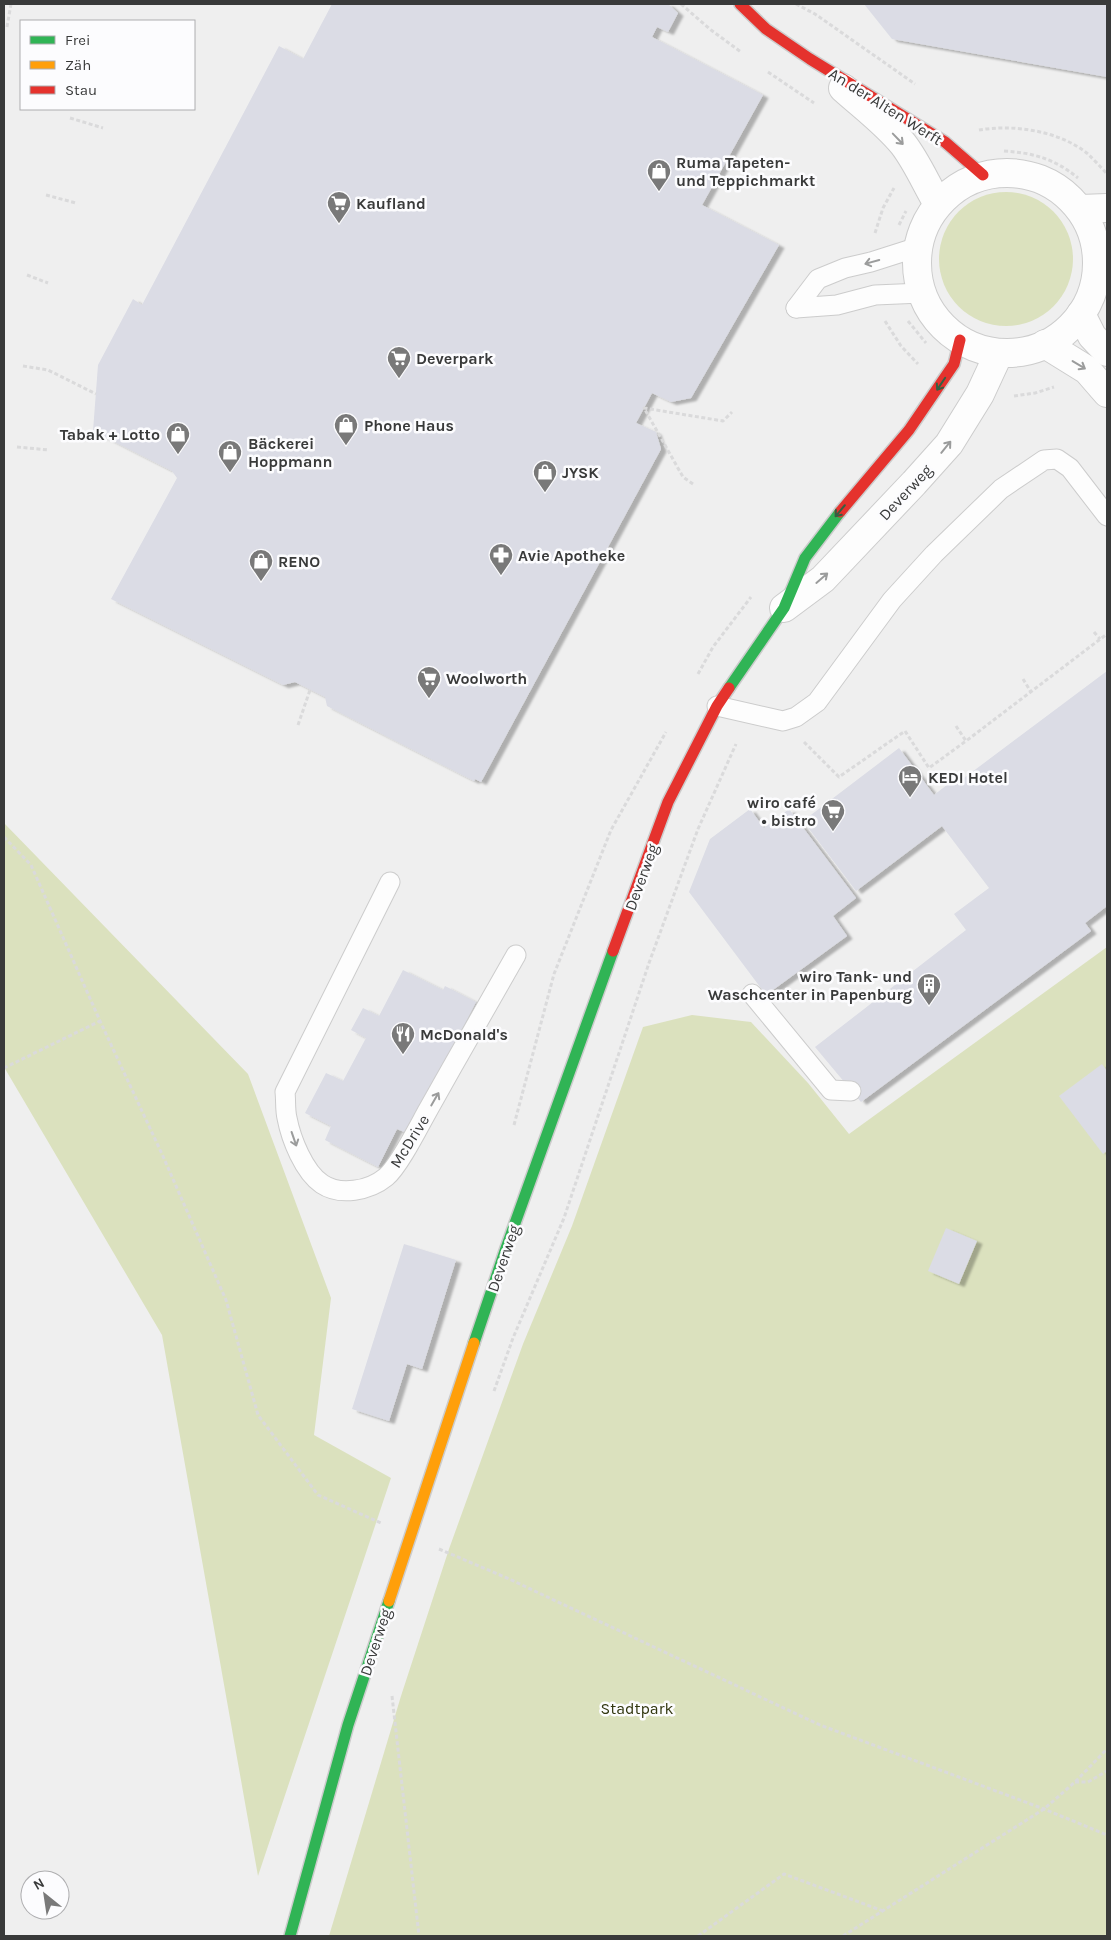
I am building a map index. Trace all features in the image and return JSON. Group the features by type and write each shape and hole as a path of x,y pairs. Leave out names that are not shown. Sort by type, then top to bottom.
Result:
{"street":[{"name":"An der Alten Werft","path":"740,4 766,29 810,59 945,142 983,176"},
{"name":"An der Alten Werft","path":"810,59 903,143 938,204"},
{"path":"1010,172 1037,177 1061,190 1080,209 1102,249 1092,295 1081,314 1065,332 1045,344 1023,351 999,353 979,348 960,340 944,327 931,311 922,293 917,270 918,247 925,224 938,204 958,186 983,176 1010,172"},
{"path":"1080,209 1107,208"},
{"path":"1081,314 1092,336 1107,352"},
{"name":"Deverweg","path":"290,1936 348,1725 410,1537 506,1250 596,996 668,802 717,706 784,608 805,558 833,520 909,430 954,364 960,340"},
{"path":"1045,344 1087,370 1107,393"},
{"name":"Deverweg","path":"784,608 823,578 949,444 980,394 999,353"}],"lane":[{"path":"918,247 845,268 818,279 796,308 837,306 875,294 922,293"},
{"path":"717,706 783,721 796,716 817,702 892,600 934,554 1001,489 1044,460 1057,459 1070,468 1107,516"},
{"name":"McDrive","path":"390,882 285,1092 286,1118 299,1154 314,1178 331,1190 353,1191 371,1186 386,1177 415,1132 516,954"},
{"path":"752,994 831,1090 851,1091"}],"path":[{"path":"7,27 11,4"},
{"path":"681,4 711,30 743,53"},
{"path":"796,4 815,14 916,85"},
{"path":"767,71 816,104"},
{"path":"70,118 103,128"},
{"path":"973,124 982,129 986,136"},
{"path":"945,142 963,134 982,129 1018,128 1054,136 1086,153 1107,174"},
{"path":"871,262 874,234 883,208 897,183 915,162"},
{"path":"46,195 76,203"},
{"path":"27,275 48,283"},
{"path":"875,294 885,322 901,346 921,366 943,381"},
{"path":"22,366 48,370 96,394"},
{"path":"980,394 1008,397 1035,393"},
{"path":"693,484 683,477 644,408 723,421 732,412"},
{"path":"17,448 49,450"},
{"path":"1094,632 1100,640"},
{"path":"783,721 839,777 905,731 929,768 1107,634"},
{"path":"1023,679 1031,692"},
{"path":"298,726 310,690"},
{"path":"494,1393 513,1338 564,1218 646,972 698,830 750,713"},
{"path":"956,726 966,741"},
{"path":"4,837 31,865 100,1021 162,1154 226,1300 258,1415 318,1495 507,1578 820,1725 1044,1809 1107,1835"},
{"path":"4,1068 100,1021"},
{"path":"436,1558 442,1540"},
{"path":"392,1693 419,1936"},
{"path":"843,1936 1044,1809 1075,1782 1107,1749"},
{"path":"1075,1782 1088,1782 1107,1771"},
{"path":"698,1936 784,1874 884,1911"}],"green space":[{"path":"1006,192 1032,197 1043,203 1053,212 1062,222 1068,233 1073,259 1068,285 1062,296 1053,306 1043,315 1032,321 1006,326 980,321 969,315 959,306 950,296 944,285 939,259 944,233 950,222 959,212 969,203 980,197"},
{"path":"4,823 248,1074 331,1298 314,1435 391,1478 258,1876 162,1335 4,1067"},
{"name":"Stadtpark","path":"1107,947 1107,1936 329,1936 401,1696 449,1549 523,1344 572,1226 643,1027 692,1015 751,1022 808,1083 849,1134"}],"building":[{"name":"Deverpark","path":"332,4 668,4 678,13 668,32 657,27 652,37 763,95 702,205 779,245 691,398 671,402 652,393 636,423 656,432 661,449 481,782 475,779 474,781 327,706 325,697 295,682 283,685 111,599 177,478 172,471 93,431 98,365 133,299 142,305 279,46 303,59"},
{"path":"864,4 1107,4 1107,77 892,39"},
{"path":"1107,671 1107,906 1085,923 1091,931 861,1102 815,1047 966,930 954,914 989,888 942,826 856,891 803,821 899,748 934,795 961,774 964,778"},
{"name":"wiro Tank- und Waschcenter in Papenburg","path":"750,809 764,828 789,809 856,898 833,916 847,936 766,995 689,892 710,839"},
{"name":"McDonald's","path":"403,970 443,990 445,986 476,1002 409,1134 397,1129 378,1167 325,1140 331,1126 305,1113 326,1073 343,1081 366,1038 351,1030 363,1008 379,1016"},
{"path":"1102,1064 1107,1071 1107,1151 1103,1154 1059,1096"},
{"path":"946,1228 977,1241 959,1284 928,1271"},
{"path":"404,1244 456,1260 422,1369 407,1364 389,1421 352,1409"}],"traffic: fast":[{"path":"729,688 784,608 805,558 840,512"},
{"path":"474,1343 505,1251 613,951"},
{"path":"290,1936 348,1725 389,1601"}],"traffic: slow":[{"path":"389,1601 474,1343"}],"traffic: jam":[{"path":"740,4 766,29 810,59 945,142 983,175"},
{"path":"840,512 909,430 954,364 960,340"},
{"path":"613,951 668,802 717,706 729,688"}],"place":[{"name":"Ruma Tapeten- und Teppichmarkt","path":"659,192"},
{"name":"Kaufland","path":"339,224"},
{"name":"Deverpark","path":"399,379"},
{"name":"Phone Haus","path":"346,446"},
{"name":"Tabak + Lotto","path":"178,455"},
{"name":"Bäckerei Hoppmann","path":"230,473"},
{"name":"JYSK","path":"545,493"},
{"name":"Avie Apotheke","path":"501,576"},
{"name":"RENO","path":"261,582"},
{"name":"Woolworth","path":"429,699"},
{"name":"KEDI Hotel","path":"910,798"},
{"name":"wiro café • bistro","path":"833,832"},
{"name":"wiro Tank- und Waschcenter in Papenburg","path":"929,1006"},
{"name":"McDonald's","path":"403,1055"}]}
